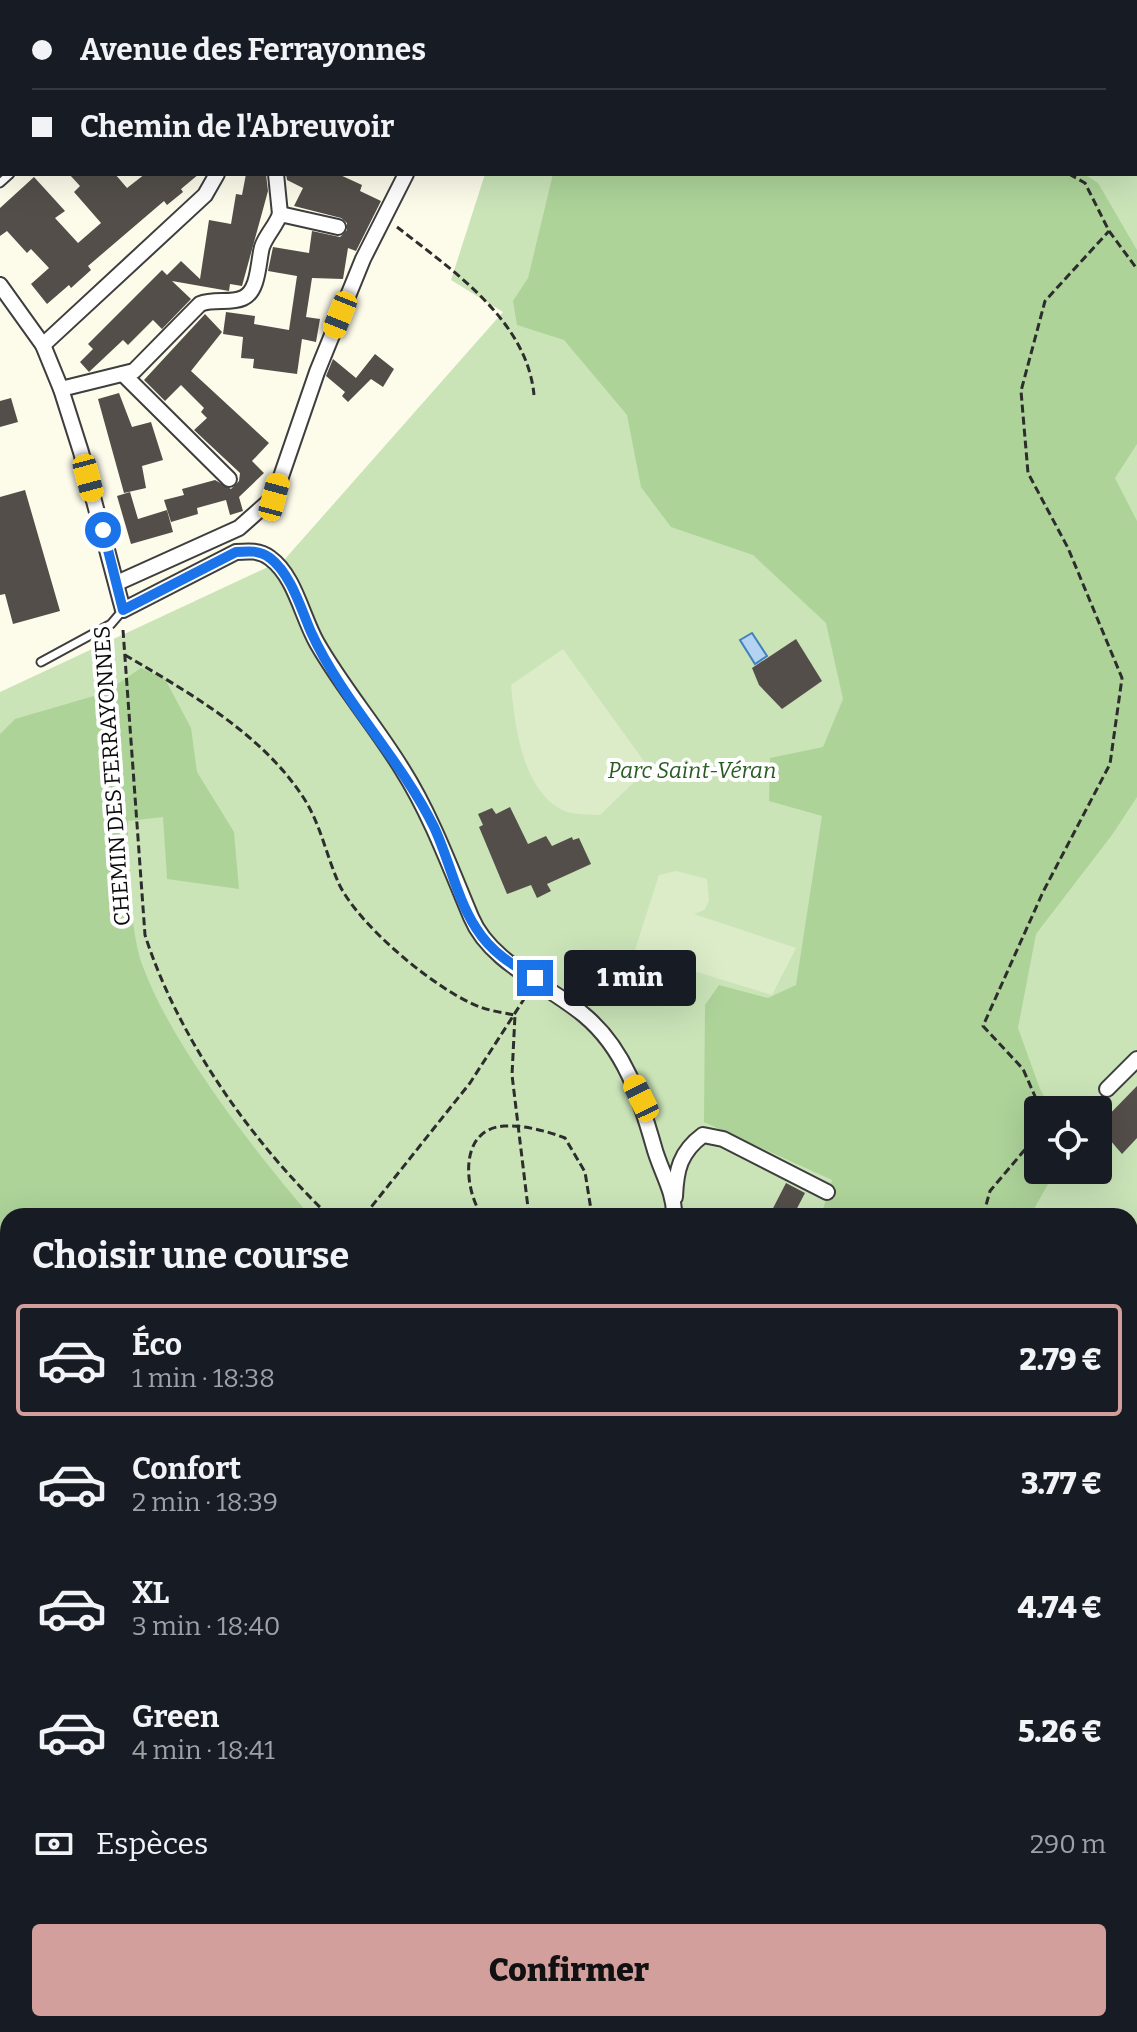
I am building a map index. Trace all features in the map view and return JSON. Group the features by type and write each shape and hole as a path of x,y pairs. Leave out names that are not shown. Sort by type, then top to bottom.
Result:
{"street":[{"path":"43,345 205,195 216,176"},
{"path":"61,389 134,371 200,304 214,298 246,297 254,287 263,242 276,228 280,214 276,176"},
{"path":"117,583 239,528 274,497 317,372 363,259 405,176"},
{"path":"280,214 338,227"},
{"path":"0,285 43,345 61,389 123,610 236,552 253,550 271,558 289,583 314,639 346,692 401,768 434,828 475,927 499,958 535,978 587,1017 626,1067 641,1098 674,1208"},
{"path":"123,374 229,479"},
{"path":"1107,1089 1137,1059"},
{"path":"674,1208 676,1170 687,1147 703,1135 723,1139 827,1192"}],"lane":[{"path":"41,662 111,624 123,610"}],"path":[{"path":"1073,176 1085,183 1109,231 1137,269"},
{"path":"385,218 498,312 532,374 534,395"},
{"path":"1035,1096 1023,1069 983,1026 1043,892 1110,764 1122,678 1068,548 1028,473 1021,391 1045,301 1109,231"},
{"name":"CHEMIN DES FERRAYONNES","path":"123,610 145,935 158,976 243,1123 322,1208"},
{"path":"125,655 191,694 238,729 274,763 302,795 340,885 360,918 384,942 478,1007 515,1015"},
{"path":"370,1208 470,1083 515,1015 535,978"},
{"path":"515,1015 512,1075 528,1208"},
{"path":"478,1208 468,1190 467,1167 474,1143 487,1131 502,1126 565,1138 585,1172 591,1208"},
{"path":"985,1208 990,1191 1024,1151"}],"green space":[{"name":"Parc Saint-Véran","path":"484,176 1137,176 1137,1208 0,1208 0,692 285,559 503,312 451,280"},
{"path":"553,176 1087,176 1098,183 1137,250 1137,444 1115,478 1137,521 1137,797 1112,835 1036,934 1018,1028 1044,1096 1024,1096 1024,1184 1048,1184 1035,1208 823,1208 832,1180 704,1122 705,1005 719,985 768,998 796,985 822,816 769,801 770,758 823,747 843,699 826,623 753,555 671,527 641,487 627,415 564,340 517,325 513,301 528,278"},
{"path":"563,649 649,768 600,815 566,812 548,800 529,772 518,737 511,685"},
{"path":"141,668 165,679 191,728 197,772 234,832 239,889 167,879 163,817 128,821 132,916 143,967 174,1030 240,1129 303,1208 0,1208 0,734 15,719 104,693"},
{"path":"676,871 707,879 709,901 704,910 694,914 796,948 772,995 634,953 659,875"}],"water":[{"path":"752,633 767,656 755,664 740,640"}],"building":[{"path":"71,176 117,176 127,188 142,176 197,176 181,189 183,192 167,205 164,201 88,266 91,270 71,288 69,285 47,304 31,284 49,268 31,249 27,253 7,231 0,236 0,208 34,177 65,211 55,218 78,243 101,223 74,192 80,186"},
{"path":"246,176 266,176 268,191 242,286 230,284 229,291 172,281 191,299 162,329 153,320 128,345 123,340 89,372 80,362 93,349 88,344 162,270 167,275 181,261 200,279 209,220 231,224 236,194 242,195"},
{"path":"286,176 342,176 362,185 360,191 381,201 356,251 348,248 343,279 312,278 306,317 320,319 316,342 302,339 297,374 253,368 254,359 241,358 243,337 223,334 226,312 255,316 254,324 289,330 297,276 268,271 273,247 309,253 312,231 340,237 347,230 347,223 341,218 294,206 303,188 287,180"},
{"path":"205,314 222,332 191,371 269,443 252,461 264,473 239,497 243,511 230,515 226,500 197,508 198,514 171,522 164,500 184,495 182,489 215,480 231,489 239,481 240,473 194,430 207,418 201,412 204,408 181,385 165,401 144,380"},
{"path":"375,354 394,369 383,387 371,379 348,402 342,396 345,392 326,376 333,359 356,378"},
{"path":"119,393 132,427 151,422 163,460 142,466 146,488 124,493 98,399"},
{"path":"11,398 18,422 0,427 0,401"},
{"path":"25,490 60,611 13,624 5,594 0,595 0,497"},
{"path":"130,492 138,519 167,510 173,532 131,544 117,496"},
{"path":"796,639 822,681 782,709 759,685 752,668"},
{"path":"510,807 528,844 546,836 552,846 572,837 573,840 579,838 591,864 547,884 551,891 537,898 531,885 507,894 479,827 483,825 478,814 492,808 496,814"},
{"path":"1137,1086 1137,1138 1122,1154 1112,1142 1112,1112"},
{"path":"786,1183 805,1193 797,1208 773,1208"}],"route":[{"path":"103,530 123,610 236,552 253,550 271,558 289,583 314,639 346,692 401,768 434,828 475,927 499,958 535,978"}]}
